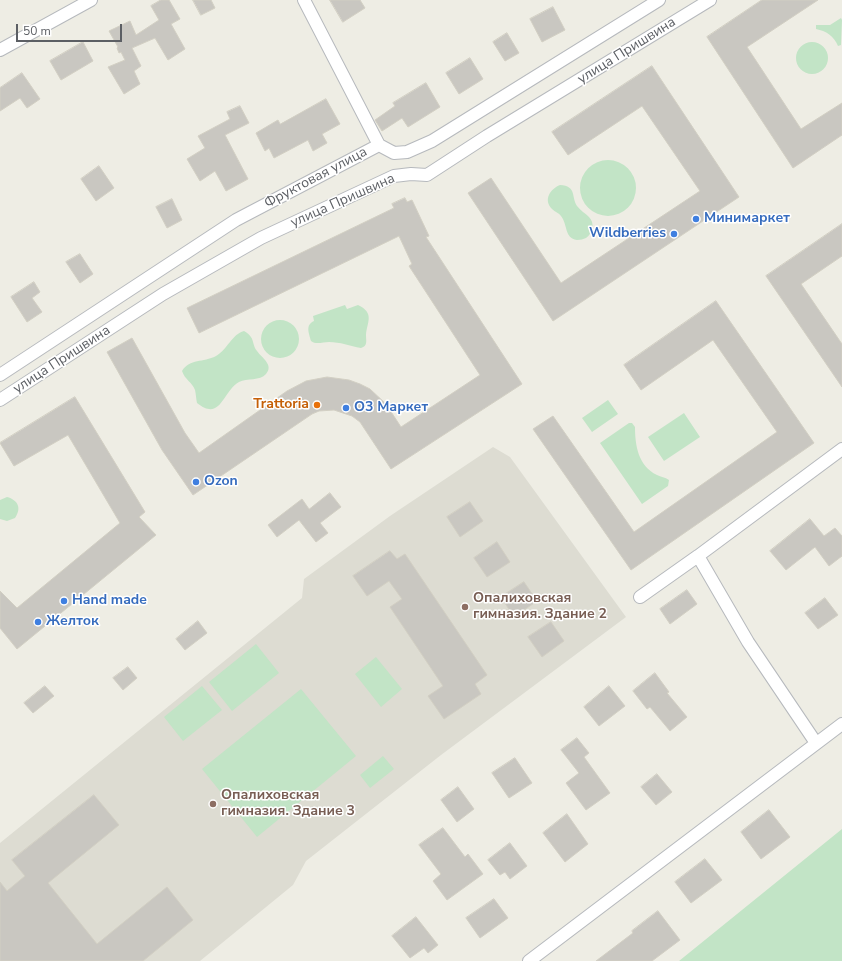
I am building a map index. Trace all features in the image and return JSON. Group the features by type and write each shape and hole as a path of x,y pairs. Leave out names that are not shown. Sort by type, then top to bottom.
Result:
{"street":[{"path":"0,50 91,0"},
{"path":"304,0 379,145"},
{"name":"Фруктовая улица","path":"0,375 236,220 379,145 394,153 407,152 432,142 659,0"},
{"name":"улица Пришвина","path":"0,400 163,294 261,238 394,176 411,174 427,175 487,136 710,0"},
{"path":"640,597 698,556 842,449"},
{"path":"698,556 748,642 816,744"},
{"path":"529,961 842,724"}],"shaded area":[{"name":"Опалиховская гимназия. Здание 3","path":"493,447 510,457 626,617 441,755 306,861 293,885 200,961 0,961 0,843 302,598 304,579 390,516"}],"green space":[{"path":"841,18 841,45 838,46 829,34 816,29 816,25 830,25"},
{"path":"809,42 815,42 824,46 828,58 824,70 815,74 809,74 800,70 796,61 796,55 800,46"},
{"path":"608,160 619,162 628,168 634,177 636,188 634,199 628,208 619,214 608,216 597,214 588,208 582,199 580,188 582,177 588,168 597,162"},
{"path":"560,185 569,187 573,192 577,206 591,219 593,225 586,238 577,240 570,237 561,216 549,206 549,195 553,189"},
{"path":"345,305 347,309 358,305 367,311 369,318 365,346 361,348 337,343 317,343 311,341 309,325 314,321 313,316"},
{"path":"280,320 290,323 296,329 299,339 296,349 290,355 280,358 270,355 264,349 261,339 264,329 270,323"},
{"path":"244,331 252,338 257,351 268,365 268,371 260,378 239,382 216,407 211,409 205,408 197,403 195,390 182,371 193,362 216,356 236,335"},
{"path":"608,400 618,414 592,432 582,418"},
{"path":"684,413 700,437 664,461 648,437"},
{"path":"629,423 632,423 635,427 637,448 642,461 651,471 669,480 668,486 642,504 600,443"},
{"path":"7,497 16,502 18,505 18,511 15,518 7,521 0,519 0,500"},
{"path":"256,644 279,673 232,711 209,682"},
{"path":"376,657 402,689 381,707 355,674"},
{"path":"202,686 222,710 183,741 164,717"},
{"path":"301,689 356,756 257,837 202,769"},
{"path":"383,756 394,769 370,788 360,775"},
{"path":"842,829 842,961 679,961"}],"building":[{"path":"161,0 169,0 180,19 171,24 185,49 168,60 155,38 132,48 141,66 134,71 140,84 124,94 108,67 125,60 121,52 119,53 118,47 109,31 130,21 136,35 159,20 151,6"},
{"path":"193,0 211,0 215,8 201,15"},
{"path":"330,0 360,0 365,8 343,22"},
{"path":"762,0 818,0 747,47 801,129 842,103 842,135 793,168 707,37"},
{"path":"553,7 565,30 542,42 530,19"},
{"path":"507,33 519,53 505,61 493,42"},
{"path":"83,42 93,61 61,80 50,61"},
{"path":"470,58 483,79 459,94 446,73"},
{"path":"652,66 739,197 553,321 468,193 491,178 561,283 700,191 642,106 568,155 552,132"},
{"path":"22,73 40,99 27,108 20,98 0,111 0,88"},
{"path":"426,83 440,107 408,127 402,118 382,131 375,120 395,106 393,103"},
{"path":"326,99 340,124 322,134 327,143 313,151 308,140 274,158 269,148 265,151 256,133 278,120 280,124"},
{"path":"240,106 249,123 225,135 248,179 226,191 215,171 200,181 187,159 205,148 198,136 230,119 227,112"},
{"path":"99,166 114,188 96,201 81,179"},
{"path":"405,198 407,202 412,200 429,236 426,237 522,384 391,469 360,422 352,416 334,410 319,411 312,414 193,495 162,450 107,352 132,338 185,433 199,453 287,391 306,381 327,377 349,380 360,384 370,389 386,404 401,427 480,375 409,266 412,264 399,236 199,333 187,308 394,208 392,204"},
{"path":"172,199 182,220 167,228 156,207"},
{"path":"842,224 842,256 801,284 842,344 842,387 766,276"},
{"path":"80,254 93,274 80,283 66,262"},
{"path":"34,282 40,292 32,298 42,312 27,322 11,297"},
{"path":"716,301 814,443 631,570 533,429 553,416 634,532 777,432 713,340 641,390 624,365"},
{"path":"75,397 145,512 139,517 156,535 17,649 0,628 0,591 17,608 120,523 68,435 14,466 0,443"},
{"path":"330,493 341,507 320,523 328,533 316,542 299,520 277,537 268,525 302,499 309,509"},
{"path":"470,502 483,521 460,537 447,517"},
{"path":"810,519 824,536 835,528 842,536 842,556 829,566 815,547 786,570 770,551"},
{"path":"497,542 510,562 487,577 474,558"},
{"path":"390,551 397,559 405,554 487,675 475,684 481,694 444,719 428,696 443,686 390,607 402,599 389,581 367,596 353,576"},
{"path":"524,582 537,601 514,617 501,597"},
{"path":"687,590 697,604 670,624 660,609"},
{"path":"825,598 838,615 818,629 805,613"},
{"path":"198,621 207,633 185,650 176,639"},
{"path":"551,622 564,641 542,657 528,637"},
{"path":"128,667 137,678 123,690 113,678"},
{"path":"655,673 669,692 667,693 687,717 670,731 650,707 647,709 633,691"},
{"path":"45,686 54,696 33,713 24,703"},
{"path":"609,686 625,706 599,726 584,707"},
{"path":"577,738 589,753 584,757 610,793 586,810 566,783 579,773 561,750"},
{"path":"515,758 532,783 509,798 492,773"},
{"path":"657,774 672,792 656,805 641,787"},
{"path":"458,787 474,809 457,822 441,800"},
{"path":"94,795 119,825 48,883 97,944 167,887 193,920 143,961 0,961 0,882 7,891 25,876 12,860"},
{"path":"769,810 790,837 761,859 741,832"},
{"path":"567,814 588,844 565,862 543,833"},
{"path":"443,828 465,857 468,854 483,874 447,900 433,881 441,874 419,845"},
{"path":"510,843 527,866 510,879 505,872 500,875 488,860"},
{"path":"705,859 722,880 691,903 675,882"},
{"path":"494,899 508,918 480,938 466,918"},
{"path":"658,911 680,940 652,961 596,961 633,933 632,931"},
{"path":"416,917 438,945 428,953 424,948 410,958 392,936"}],"place":[{"name":"Минимаркет","path":"696,219"},
{"name":"Wildberries","path":"674,234"},
{"name":"Trattoria","path":"317,405"},
{"name":"О3 Маркет","path":"346,408"},
{"name":"Ozon","path":"196,482"},
{"name":"Hand made","path":"64,601"},
{"name":"Опалиховская гимназия. Здание 2","path":"465,607"},
{"name":"Желток","path":"38,622"},
{"name":"Опалиховская гимназия. Здание 3","path":"213,804"}]}
